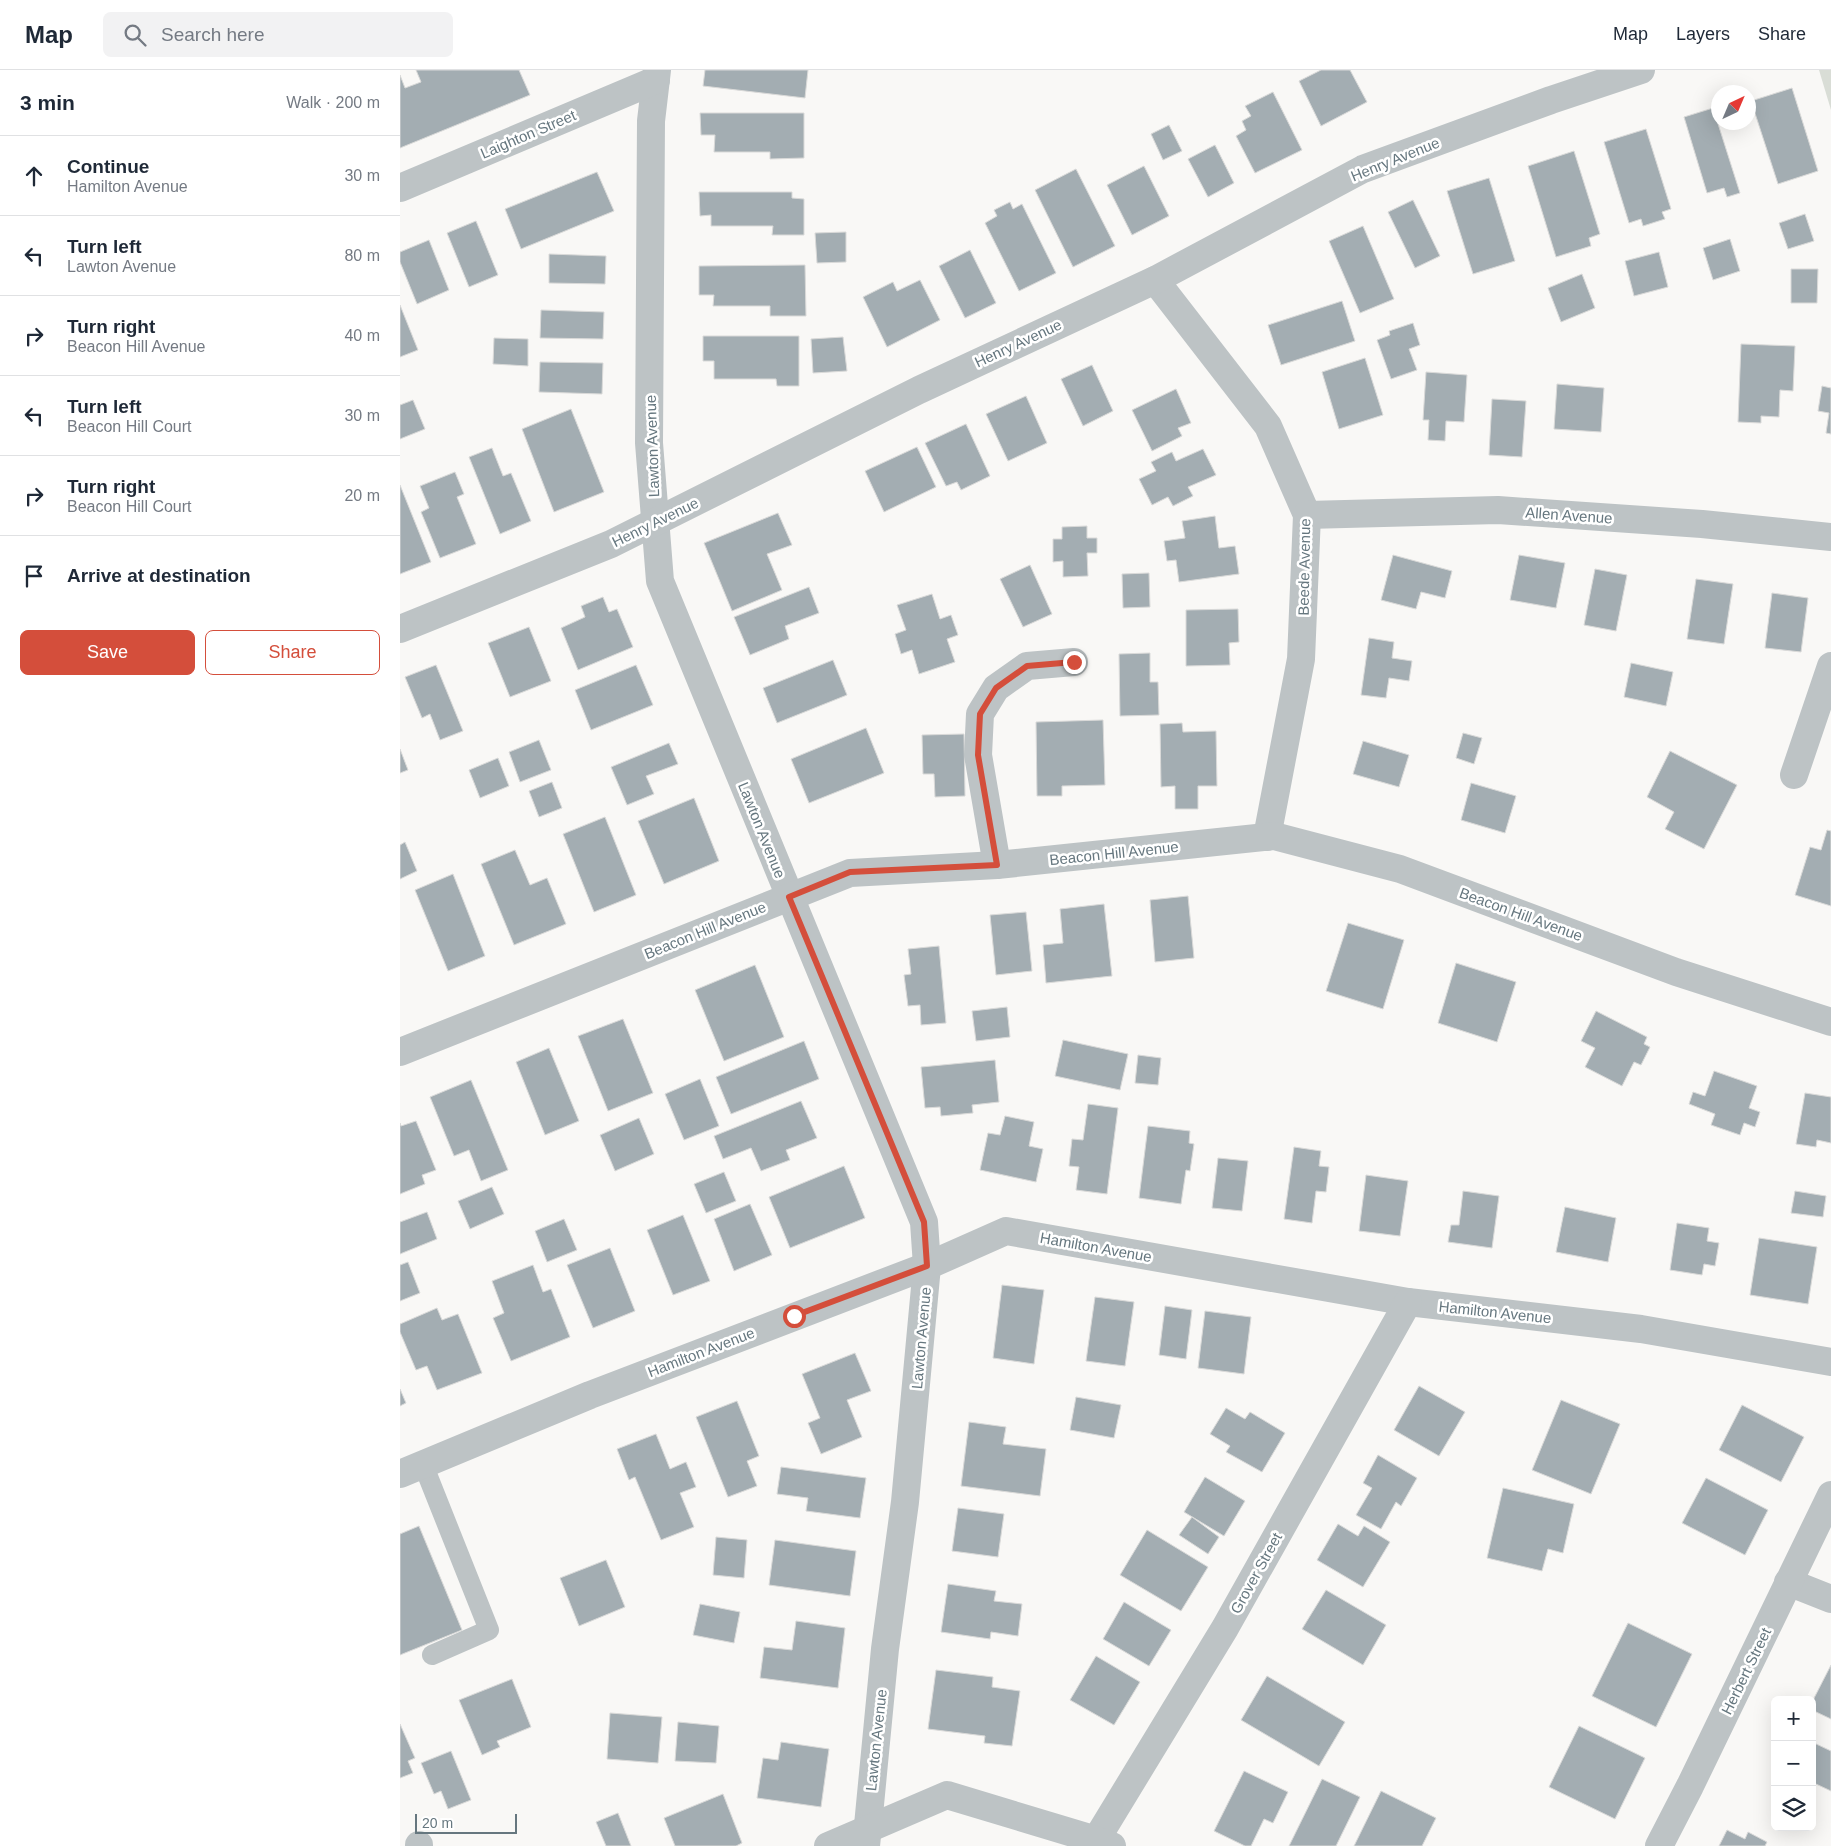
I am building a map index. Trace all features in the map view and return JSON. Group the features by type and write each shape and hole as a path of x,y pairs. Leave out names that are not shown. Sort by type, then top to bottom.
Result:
{"street":[{"name":"Henry Avenue","path":"400,629 611,544 919,390 1155,280 1363,169 1632,72"},
{"name":"Laighton Street","path":"400,188 656,75"},
{"name":"Lawton Avenue","path":"656,75 651,121 649,433 660,581 924,1222 927,1266 905,1502 885,1649 866,1837"},
{"name":"Beede Avenue","path":"1155,280 1268,426 1307,515 1301,659 1267,837"},
{"name":"Allen Avenue","path":"1307,515 1498,510 1702,524 1831,538"},
{"path":"997,865 978,755 980,714 996,688 1027,666 1074,662"},
{"path":"1794,775 1831,666"},
{"name":"Beacon Hill Avenue","path":"400,1052 850,872 997,865 1274,836 1400,868 1676,972 1831,1022"},
{"name":"Hamilton Avenue","path":"412,1469 590,1394 927,1266 1006,1231 1408,1302 1641,1329 1831,1362"},
{"name":"Grover Street","path":"1104,1843 1408,1302"},
{"name":"Herbert Street","path":"1659,1846 1690,1786 1831,1494"},
{"path":"1788,1582 1831,1599"},
{"path":"828,1846 866,1837 947,1795 1104,1843"}],"lane":[{"path":"412,1469 489,1630 432,1655"}],"shaded area":[{"path":"1819,70 1831,70 1831,110"}],"building":[{"path":"416,70 519,70 530,95 400,148 400,75 405,88 421,82"},
{"path":"705,70 808,70 805,98 703,86"},
{"path":"1321,70 1350,70 1367,102 1321,126 1299,81"},
{"path":"1792,88 1818,171 1778,184 1756,116 1756,99"},
{"path":"1273,92 1302,150 1255,173 1236,136 1246,130 1242,121 1251,116 1245,106"},
{"path":"1711,109 1711,130 1720,130 1740,193 1727,197 1724,188 1707,193 1684,117"},
{"path":"700,113 804,113 804,158 770,159 770,152 714,152 715,135 701,135"},
{"path":"1169,125 1182,151 1163,160 1151,134"},
{"path":"1646,129 1671,209 1662,212 1665,219 1643,226 1641,219 1629,223 1604,142"},
{"path":"1215,145 1234,183 1208,197 1188,159"},
{"path":"1574,151 1600,234 1589,238 1591,246 1556,257 1528,166"},
{"path":"1144,166 1169,216 1132,235 1107,185"},
{"path":"1076,169 1115,246 1073,267 1035,190"},
{"path":"597,172 614,211 521,249 505,209"},
{"path":"1489,178 1515,261 1473,274 1447,191"},
{"path":"699,192 792,192 792,198 804,199 804,235 772,235 773,226 711,226 711,215 700,216"},
{"path":"1413,200 1440,256 1415,268 1388,212"},
{"path":"1010,202 1013,209 1022,204 1056,273 1019,291 985,223 997,216 994,210"},
{"path":"1805,214 1814,241 1788,249 1779,223"},
{"path":"476,221 498,275 469,287 447,233"},
{"path":"1363,226 1394,299 1360,313 1329,241"},
{"path":"846,232 846,262 817,263 815,233"},
{"path":"1730,239 1740,271 1713,280 1703,248"},
{"path":"429,240 449,290 417,304 400,262 400,252"},
{"path":"970,250 996,303 965,318 939,266"},
{"path":"1659,252 1668,287 1634,296 1625,261"},
{"path":"549,254 606,256 605,284 549,283"},
{"path":"805,265 806,316 770,316 770,306 713,306 714,295 699,295 699,266"},
{"path":"1791,269 1818,269 1817,303 1791,303"},
{"path":"1582,274 1595,308 1561,322 1548,288"},
{"path":"920,280 940,320 887,347 863,297 893,282 897,291"},
{"path":"1342,301 1355,341 1281,365 1268,325"},
{"path":"400,305 418,350 400,357"},
{"path":"541,310 604,312 603,339 540,338"},
{"path":"1413,323 1420,345 1409,349 1417,370 1391,379 1377,340 1390,335 1389,331"},
{"path":"703,336 799,336 799,386 777,386 776,379 714,379 714,361 703,361"},
{"path":"843,337 847,371 813,373 811,339"},
{"path":"494,338 528,339 528,366 493,364"},
{"path":"1741,344 1795,346 1793,391 1780,390 1779,417 1761,416 1761,423 1738,422"},
{"path":"1365,358 1383,415 1339,429 1322,372"},
{"path":"540,362 603,363 602,394 539,392"},
{"path":"1092,365 1113,411 1083,426 1061,379"},
{"path":"1426,372 1467,375 1464,422 1446,421 1445,441 1428,440 1429,420 1423,420"},
{"path":"1557,384 1604,388 1601,432 1554,429"},
{"path":"1822,386 1831,388 1831,434 1826,433 1829,413 1818,411"},
{"path":"1176,389 1191,423 1178,428 1182,436 1152,451 1132,410"},
{"path":"1026,396 1047,443 1008,461 986,414"},
{"path":"1492,399 1526,401 1522,457 1489,455"},
{"path":"413,400 425,429 400,439 400,405"},
{"path":"571,409 604,492 554,512 522,429"},
{"path":"966,424 990,476 961,490 957,482 946,486 925,443"},
{"path":"917,447 936,487 884,512 865,471"},
{"path":"492,448 503,476 511,473 531,521 500,534 469,457"},
{"path":"1203,449 1216,475 1188,487 1193,496 1173,506 1168,497 1152,505 1139,479 1156,471 1151,462 1172,452 1176,461"},
{"path":"455,472 464,494 457,497 476,544 440,558 421,512 429,508 420,486"},
{"path":"400,485 431,562 400,574"},
{"path":"778,513 792,545 767,554 782,590 732,611 704,543"},
{"path":"1215,516 1219,548 1235,546 1239,574 1179,582 1176,560 1167,561 1164,541 1185,538 1182,521"},
{"path":"1087,526 1087,538 1097,538 1097,553 1087,553 1088,576 1063,577 1063,561 1053,562 1053,539 1062,539 1062,527"},
{"path":"1393,555 1452,571 1445,598 1421,592 1416,609 1381,600"},
{"path":"1519,555 1565,563 1556,608 1510,600"},
{"path":"1030,565 1052,614 1023,627 1000,579"},
{"path":"1595,569 1627,575 1616,631 1584,625"},
{"path":"1149,573 1150,607 1123,608 1122,574"},
{"path":"1696,579 1733,584 1724,644 1687,639"},
{"path":"809,587 819,613 785,626 789,639 750,655 734,617"},
{"path":"1772,593 1808,598 1801,652 1765,648"},
{"path":"932,594 940,619 951,615 958,635 947,639 955,662 919,674 912,650 901,654 895,634 906,630 897,605"},
{"path":"603,597 609,612 617,609 633,647 578,670 561,628 585,617 581,606"},
{"path":"1238,609 1239,642 1229,643 1230,665 1186,666 1186,610"},
{"path":"529,627 551,681 510,697 488,643"},
{"path":"1369,638 1394,642 1392,658 1412,661 1409,681 1389,678 1386,698 1361,695"},
{"path":"1150,653 1150,682 1158,682 1159,715 1120,716 1119,654"},
{"path":"833,660 847,695 777,723 763,688"},
{"path":"1631,663 1673,672 1666,706 1624,697"},
{"path":"436,665 463,731 440,740 430,714 422,718 405,677"},
{"path":"636,665 653,705 591,730 575,690"},
{"path":"1103,720 1105,785 1062,786 1062,796 1037,796 1036,722"},
{"path":"1182,723 1183,732 1216,731 1217,786 1198,786 1198,809 1175,809 1175,786 1161,787 1160,724"},
{"path":"866,728 884,773 809,803 791,759"},
{"path":"1463,733 1482,738 1474,764 1456,758"},
{"path":"964,734 965,796 935,797 934,774 923,774 922,735"},
{"path":"539,740 551,770 520,782 509,752"},
{"path":"1363,741 1409,755 1399,787 1353,774"},
{"path":"669,743 678,764 646,776 654,794 627,805 611,767"},
{"path":"400,749 408,770 400,773"},
{"path":"1670,751 1737,785 1704,849 1665,829 1674,812 1647,797"},
{"path":"498,758 509,786 480,798 469,770"},
{"path":"552,782 562,808 539,817 529,791"},
{"path":"1471,783 1516,796 1505,833 1461,820"},
{"path":"694,798 719,861 664,884 638,821"},
{"path":"605,817 636,895 594,912 563,834"},
{"path":"1827,830 1831,831 1831,906 1795,895 1810,847 1821,850"},
{"path":"405,842 417,871 400,879 400,845"},
{"path":"515,850 530,885 547,878 566,924 514,945 481,864"},
{"path":"453,874 485,956 448,971 415,890"},
{"path":"1188,896 1194,958 1155,962 1150,900"},
{"path":"1104,904 1112,976 1046,983 1043,945 1063,943 1060,909"},
{"path":"1026,912 1032,971 996,975 990,915"},
{"path":"1348,923 1404,940 1383,1009 1326,991"},
{"path":"939,946 946,1023 921,1025 920,1005 908,1006 904,975 911,974 908,949"},
{"path":"1456,963 1516,982 1497,1042 1438,1023"},
{"path":"755,965 784,1037 724,1061 695,990"},
{"path":"1007,1007 1010,1037 976,1041 972,1011"},
{"path":"1596,1011 1647,1037 1644,1044 1650,1047 1641,1065 1634,1062 1622,1086 1585,1067 1595,1048 1581,1041"},
{"path":"623,1019 653,1093 608,1111 578,1036"},
{"path":"1063,1040 1128,1054 1120,1090 1055,1076"},
{"path":"804,1041 819,1079 731,1114 716,1077"},
{"path":"549,1048 579,1121 545,1135 516,1062"},
{"path":"1138,1055 1161,1058 1158,1085 1135,1083"},
{"path":"995,1060 999,1102 972,1105 973,1113 941,1116 940,1107 925,1108 921,1067"},
{"path":"1714,1071 1757,1086 1749,1108 1760,1112 1755,1127 1744,1123 1740,1135 1711,1125 1715,1114 1689,1104 1693,1092 1705,1096"},
{"path":"700,1079 719,1126 684,1140 665,1094"},
{"path":"471,1080 508,1170 481,1181 469,1150 454,1156 430,1097"},
{"path":"1805,1093 1831,1097 1831,1143 1817,1140 1816,1147 1796,1144"},
{"path":"801,1101 817,1138 786,1150 790,1160 761,1171 751,1148 723,1159 714,1136"},
{"path":"1088,1104 1118,1108 1107,1194 1076,1190 1079,1167 1069,1166 1072,1139 1083,1140"},
{"path":"1005,1116 1034,1122 1029,1146 1043,1149 1036,1182 980,1170 988,1133 1000,1135"},
{"path":"639,1118 654,1154 615,1171 600,1135"},
{"path":"416,1121 436,1170 422,1175 425,1184 400,1194 400,1123 401,1126"},
{"path":"1148,1126 1190,1131 1189,1143 1194,1144 1190,1171 1186,1170 1181,1204 1139,1198"},
{"path":"1294,1147 1321,1151 1319,1166 1329,1167 1326,1192 1316,1191 1312,1223 1284,1219"},
{"path":"1218,1158 1248,1161 1242,1211 1212,1208"},
{"path":"844,1166 865,1218 790,1248 769,1197"},
{"path":"724,1172 736,1201 706,1213 694,1184"},
{"path":"1366,1175 1408,1181 1400,1236 1359,1231"},
{"path":"492,1187 504,1214 470,1229 458,1201"},
{"path":"1463,1191 1499,1196 1492,1248 1448,1242 1451,1225 1459,1225"},
{"path":"1795,1191 1826,1196 1823,1217 1791,1213"},
{"path":"750,1204 772,1255 734,1271 714,1219"},
{"path":"1565,1207 1616,1218 1608,1262 1556,1252"},
{"path":"427,1212 437,1239 400,1254 400,1222"},
{"path":"683,1215 710,1281 673,1295 647,1230"},
{"path":"564,1219 577,1250 547,1262 535,1231"},
{"path":"1677,1223 1709,1228 1707,1241 1719,1243 1715,1266 1704,1264 1702,1275 1670,1270"},
{"path":"1759,1238 1817,1247 1808,1304 1750,1295"},
{"path":"610,1248 635,1311 593,1328 567,1265"},
{"path":"408,1262 420,1293 400,1301 400,1265"},
{"path":"533,1265 543,1292 551,1289 570,1337 511,1361 493,1318 504,1313 492,1281"},
{"path":"1002,1285 1044,1290 1034,1364 993,1358"},
{"path":"1095,1297 1134,1302 1125,1366 1086,1361"},
{"path":"1165,1306 1192,1310 1186,1359 1159,1355"},
{"path":"437,1308 442,1320 458,1314 482,1373 437,1390 427,1366 416,1370 400,1332 400,1324"},
{"path":"1205,1311 1251,1317 1244,1374 1198,1368"},
{"path":"855,1353 871,1391 847,1400 862,1437 821,1454 808,1423 820,1418 802,1374"},
{"path":"1419,1386 1465,1412 1439,1456 1394,1430"},
{"path":"400,1389 406,1403 400,1406"},
{"path":"1076,1397 1121,1405 1114,1438 1070,1430"},
{"path":"1561,1400 1620,1424 1591,1494 1532,1470"},
{"path":"737,1401 759,1456 747,1461 757,1486 728,1497 696,1417"},
{"path":"1742,1405 1804,1437 1781,1482 1719,1450"},
{"path":"1226,1408 1245,1419 1250,1412 1285,1433 1262,1472 1226,1452 1230,1446 1210,1434"},
{"path":"969,1422 1006,1427 1003,1444 1046,1449 1040,1496 961,1486"},
{"path":"656,1434 670,1469 686,1462 696,1487 680,1493 694,1527 661,1540 635,1477 629,1480 617,1449"},
{"path":"1378,1455 1417,1478 1401,1506 1396,1502 1381,1529 1356,1515 1372,1488 1363,1483"},
{"path":"781,1467 866,1478 860,1518 806,1511 808,1498 777,1494"},
{"path":"1205,1477 1245,1501 1224,1536 1184,1512"},
{"path":"1706,1478 1768,1510 1745,1555 1682,1523"},
{"path":"1503,1488 1574,1504 1563,1553 1548,1549 1542,1571 1487,1558"},
{"path":"958,1508 1004,1514 998,1557 952,1551"},
{"path":"1192,1517 1219,1537 1208,1554 1179,1535"},
{"path":"1338,1524 1358,1536 1364,1526 1390,1542 1363,1587 1317,1560"},
{"path":"419,1526 462,1630 400,1655 400,1534"},
{"path":"1147,1530 1208,1567 1181,1611 1120,1575"},
{"path":"716,1537 747,1540 744,1578 713,1575"},
{"path":"775,1540 856,1551 850,1596 769,1585"},
{"path":"606,1560 625,1607 579,1626 560,1578"},
{"path":"948,1584 996,1591 994,1601 1022,1604 1018,1636 991,1632 990,1639 941,1632"},
{"path":"1326,1590 1386,1625 1363,1665 1302,1629"},
{"path":"1124,1602 1171,1630 1149,1666 1103,1639"},
{"path":"700,1604 740,1612 734,1643 693,1635"},
{"path":"796,1621 845,1628 838,1688 760,1678 764,1647 792,1650"},
{"path":"1628,1623 1692,1654 1656,1727 1592,1696"},
{"path":"1096,1656 1140,1682 1114,1725 1070,1700"},
{"path":"1831,1665 1831,1719 1816,1712 1815,1696"},
{"path":"936,1670 993,1677 992,1687 1020,1691 1012,1746 984,1743 985,1736 928,1729"},
{"path":"1267,1676 1345,1722 1319,1766 1241,1720"},
{"path":"512,1679 531,1727 497,1741 500,1747 482,1755 459,1700"},
{"path":"610,1713 662,1717 658,1763 607,1759"},
{"path":"678,1722 719,1726 716,1763 675,1761"},
{"path":"400,1724 415,1758 408,1761 413,1773 400,1778"},
{"path":"1579,1726 1645,1758 1615,1819 1549,1787"},
{"path":"781,1742 829,1749 821,1807 757,1798 763,1758 778,1760"},
{"path":"1816,1744 1831,1751 1831,1791 1816,1784"},
{"path":"451,1751 471,1800 448,1809 441,1791 434,1794 421,1763"},
{"path":"1244,1771 1288,1792 1273,1823 1264,1819 1251,1846 1245,1846 1214,1831"},
{"path":"1322,1779 1360,1797 1336,1846 1289,1846"},
{"path":"1381,1791 1436,1818 1422,1846 1354,1846"},
{"path":"723,1794 742,1843 736,1846 675,1846 664,1818"},
{"path":"618,1813 631,1846 606,1846 596,1822"},
{"path":"1727,1830 1745,1839 1748,1832 1767,1842 1765,1846 1719,1846"}],"route":[{"path":"794,1316 927,1266 924,1222 789,897 850,872 997,865 978,755 980,714 996,688 1027,666 1074,662"}]}
